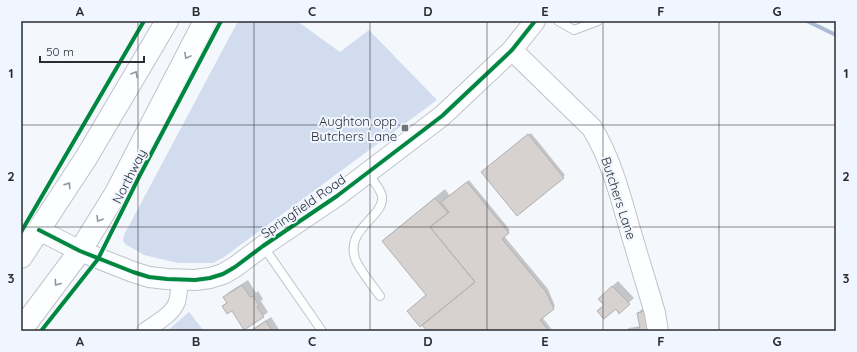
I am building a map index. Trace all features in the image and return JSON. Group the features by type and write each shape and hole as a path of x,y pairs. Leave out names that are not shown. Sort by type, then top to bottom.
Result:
{"highway":[{"path":"21,257 86,158 167,21"},
{"name":"Northway","path":"21,330 80,251 116,193 205,21"}],"street":[{"name":"Springfield Road","path":"39,230 80,251 149,277 180,280 210,278 222,274 235,267 263,246 337,196 442,116 512,50 535,21"},
{"name":"Butchers Lane","path":"512,50 592,128 600,142 615,179 655,313 658,331"},
{"path":"145,331 170,313 174,308 177,302 180,280"}],"lane":[{"path":"558,21 574,30 598,21"},
{"path":"368,173 379,189 382,200 378,210 358,231 354,246 356,260 380,296"},
{"path":"263,246 322,331"}],"shaded area":[{"path":"238,21 297,21 340,52 369,30 437,100 224,257 213,263 178,263 144,255 125,244 123,240 124,235"},
{"path":"189,312 204,331 167,331"}],"building":[{"path":"528,134 564,178 517,216 481,172"},
{"path":"467,182 509,233 502,239 546,292 554,309 540,320 549,331 427,331 422,325 475,282 430,227 449,212 441,202"},
{"path":"435,198 448,213 430,227 475,282 420,327 407,311 426,295 382,241"},
{"path":"242,285 250,297 253,296 259,305 257,307 264,317 244,330 232,311 227,314 222,306 227,303 223,297"},
{"path":"612,286 630,304 619,314 616,309 604,319 597,311 604,305 598,299"},
{"path":"649,310 653,331 637,331 637,328 640,328 637,313"},
{"path":"266,321 272,331 251,331"}],"waterway":[{"path":"807,21 836,35"}],"cycle path":[{"path":"21,232 144,21"},
{"path":"41,331 98,259 140,175 221,21"},
{"path":"39,230 80,251 149,277 195,280 223,274 337,196 442,116 512,50 535,21"}],"place":[{"name":"Aughton opp Butchers Lane","path":"405,128"}]}
